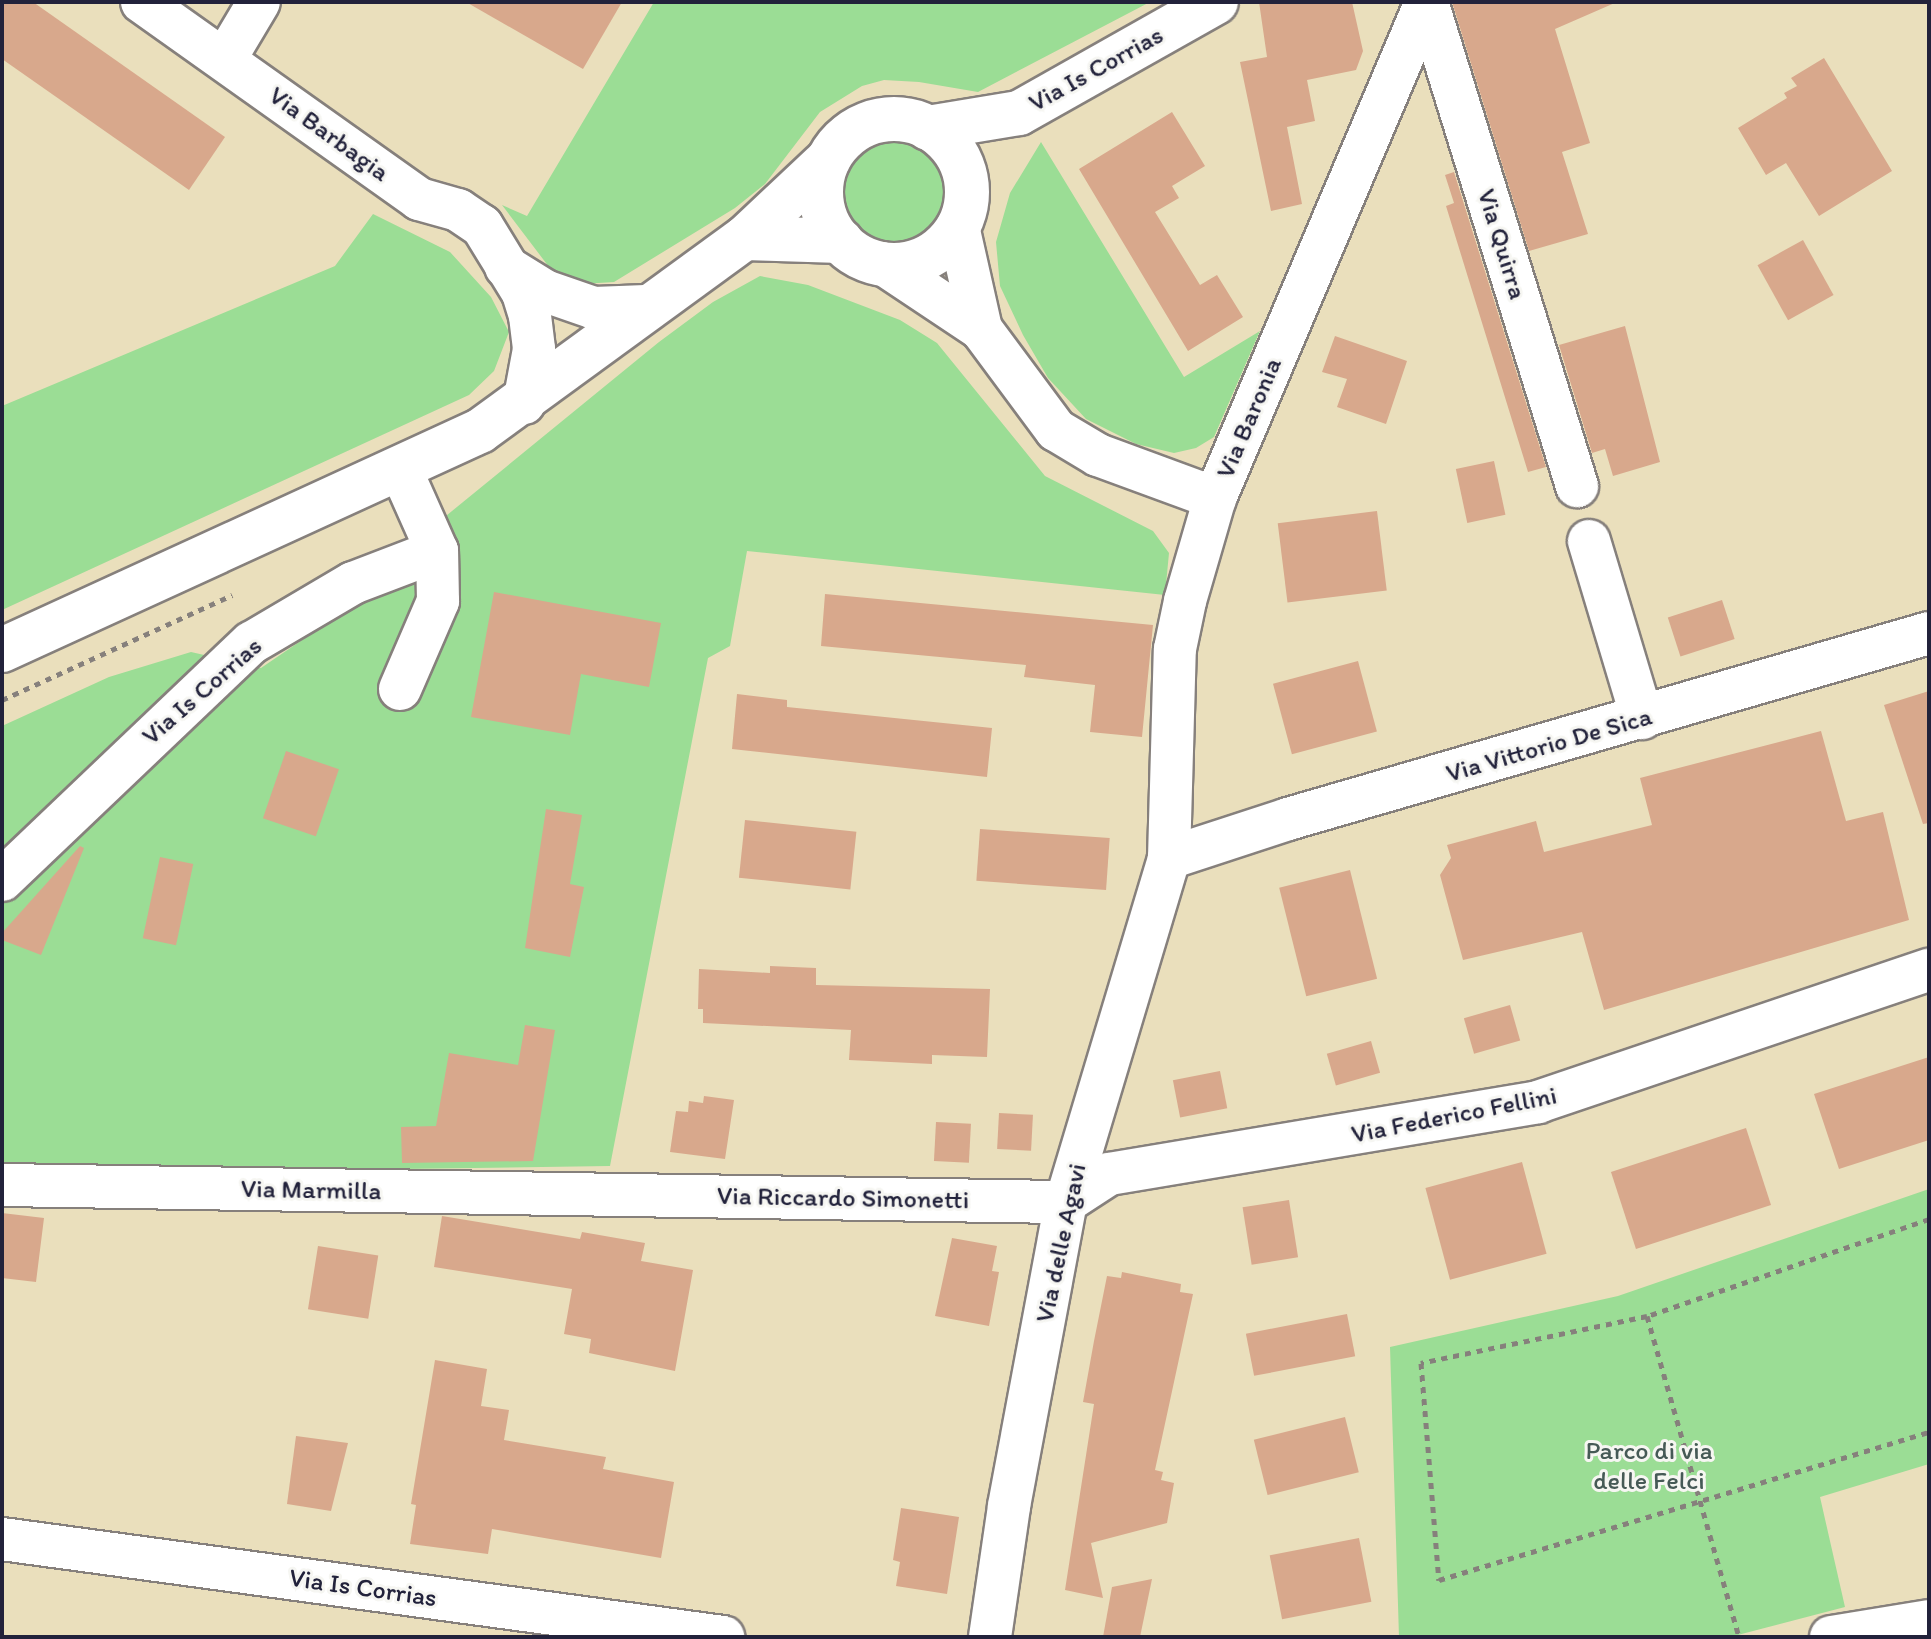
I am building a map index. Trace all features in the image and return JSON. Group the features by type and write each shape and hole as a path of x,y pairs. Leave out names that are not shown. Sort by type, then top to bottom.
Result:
{"street":[{"name":"Via Barbagia","path":"142,2 419,199 471,217 506,267"},
{"path":"225,59 259,2"},
{"name":"Via Is Corrias","path":"928,128 1019,113 1216,2"},
{"name":"Via Quirra","path":"1426,2 1577,486"},
{"name":"Via Baronia","path":"1169,858 1175,649 1215,498 1426,2"},
{"name":"Via Is Corrias","path":"962,211 1019,113"},
{"path":"2,650 480,431 524,403 646,306 745,238 828,160 844,139 865,125 891,119 928,128 957,154 962,211 981,329"},
{"path":"828,160 822,198 841,241"},
{"path":"882,263 927,257 962,211"},
{"path":"745,238 841,241 882,263 981,329 1056,430 1098,455 1215,498"},
{"path":"506,267 545,291 594,308 646,306"},
{"path":"506,267 530,316 534,349 524,403"},
{"path":"400,468 437,551 438,601 400,689"},
{"path":"1589,541 1642,718"},
{"name":"Via Is Corrias","path":"2,880 251,643 353,583 437,551"},
{"name":"Via Vittorio De Sica","path":"1169,858 1288,819 1929,633"},
{"name":"Via delle Agavi","path":"990,1637 1009,1506 1066,1202 1169,858"},
{"name":"Via Federico Fellini","path":"1066,1202 1109,1174 1538,1102 1929,970"},
{"name":"Via Marmilla","path":"2,1185 620,1194"},
{"name":"Via Riccardo Simonetti","path":"620,1194 1066,1202"},
{"name":"Via Is Corrias","path":"2,1539 723,1637"},
{"path":"1831,1637 1929,1621"}],"path":[{"path":"2,700 241,591"},
{"path":"1929,1219 1647,1316 1421,1363 1439,1580 1701,1504 1929,1432"},
{"path":"1647,1316 1739,1637"}],"green space":[{"path":"654,2 1150,2 978,92 919,82 884,80 862,86 820,112 765,184 735,208 614,282 582,284 549,267 502,205 527,216"},
{"path":"895,140 915,144 938,163 947,192 943,212 924,235 895,244 875,240 852,221 843,192 847,172 866,149"},
{"path":"1041,142 1184,377 1260,331 1214,437 1196,448 1174,453 1136,444 1086,419 1048,378 1023,335 1000,286 996,242 1010,193"},
{"path":"373,214 450,252 491,297 509,332 494,371 469,395 2,610 2,406 335,266"},
{"path":"760,276 808,285 900,320 937,343 1045,476 1153,531 1169,553 1165,595 747,551 730,646 708,658 610,1166 111,1173 2,1167 2,726 109,677 191,652 261,668 349,608 441,520 659,342 713,302"},
{"name":"Parco di via delle Felci","path":"1929,1189 1929,1464 1820,1497 1845,1607 1730,1637 1399,1637 1390,1347 1618,1296"}],"building":[{"path":"2,2 33,2 225,137 189,190 2,59"},
{"path":"466,2 622,2 583,69"},
{"path":"1259,2 1352,2 1363,51 1356,70 1307,80 1315,121 1287,127 1302,204 1271,211 1240,62 1267,57"},
{"path":"1452,2 1617,2 1555,29 1590,143 1562,152 1588,234 1529,251"},
{"path":"1824,58 1892,171 1819,216 1786,163 1766,175 1738,128 1787,98 1784,93 1797,86 1791,78"},
{"path":"1172,112 1205,166 1172,186 1179,198 1155,212 1200,285 1217,275 1243,317 1188,351 1079,169"},
{"path":"1454,172 1546,467 1528,472 1446,206 1454,203 1445,175"},
{"path":"1803,240 1834,295 1788,320 1758,265"},
{"path":"1625,326 1660,462 1613,476 1605,449 1592,453 1559,345"},
{"path":"1335,336 1407,361 1386,424 1337,407 1347,379 1322,372"},
{"path":"1494,461 1505,515 1467,523 1456,469"},
{"path":"1377,511 1387,590 1287,603 1278,523"},
{"path":"494,592 661,623 649,687 581,674 570,735 471,717"},
{"path":"825,594 1153,625 1142,737 1090,732 1095,685 1024,677 1026,665 821,646"},
{"path":"1722,600 1735,639 1680,657 1668,618"},
{"path":"1358,661 1377,732 1292,754 1273,684"},
{"path":"1929,691 1929,823 1923,824 1884,705"},
{"path":"737,694 787,700 787,707 992,728 987,777 732,749"},
{"path":"1821,731 1846,821 1883,812 1909,920 1604,1010 1582,932 1463,960 1440,875 1451,858 1447,845 1536,821 1544,852 1652,825 1640,778"},
{"path":"286,751 339,769 316,836 263,818"},
{"path":"546,809 582,815 570,884 584,887 570,957 525,948"},
{"path":"745,820 856,832 850,889 739,878"},
{"path":"980,829 1110,838 1106,890 976,881"},
{"path":"80,846 84,848 41,955 2,940 2,933"},
{"path":"160,857 193,864 176,945 143,938"},
{"path":"1350,870 1377,979 1306,996 1279,888"},
{"path":"770,966 816,968 816,985 990,989 987,1057 932,1055 932,1064 849,1060 851,1030 703,1023 703,1009 698,1009 699,969 770,973"},
{"path":"1510,1005 1520,1041 1474,1054 1464,1018"},
{"path":"525,1025 555,1030 533,1161 402,1163 401,1127 436,1126 449,1053 518,1065"},
{"path":"1371,1041 1380,1073 1336,1085 1327,1054"},
{"path":"1929,1057 1929,1140 1839,1169 1814,1094"},
{"path":"1220,1071 1227,1108 1180,1117 1173,1080"},
{"path":"704,1096 734,1100 725,1159 670,1152 676,1111 688,1112 689,1101 703,1103"},
{"path":"999,1113 1033,1115 1031,1151 997,1149"},
{"path":"936,1122 971,1124 969,1163 934,1161"},
{"path":"1746,1128 1771,1205 1636,1249 1611,1172"},
{"path":"1522,1162 1547,1254 1450,1280 1425,1188"},
{"path":"1289,1200 1298,1257 1252,1265 1243,1207"},
{"path":"2,1213 44,1218 36,1282 2,1278"},
{"path":"442,1216 580,1239 582,1232 645,1243 641,1261 693,1270 675,1371 589,1353 591,1339 564,1334 572,1289 434,1267"},
{"path":"952,1238 997,1246 992,1271 999,1272 989,1326 935,1316"},
{"path":"318,1246 378,1256 368,1319 308,1309"},
{"path":"1122,1272 1181,1284 1180,1292 1193,1294 1155,1470 1163,1472 1161,1480 1174,1483 1167,1523 1091,1543 1103,1598 1065,1590 1094,1404 1083,1402 1107,1276 1121,1278"},
{"path":"1347,1314 1355,1356 1254,1376 1246,1334"},
{"path":"435,1360 487,1369 481,1406 509,1410 504,1440 606,1457 603,1469 674,1482 661,1558 492,1529 488,1554 410,1544 416,1505 411,1504"},
{"path":"1345,1417 1359,1472 1268,1495 1254,1440"},
{"path":"296,1436 348,1443 331,1511 287,1504"},
{"path":"901,1508 959,1517 947,1594 896,1586 900,1562 893,1560"},
{"path":"1359,1538 1371,1602 1282,1619 1270,1555"},
{"path":"1152,1579 1140,1637 1103,1637 1112,1587"}]}
